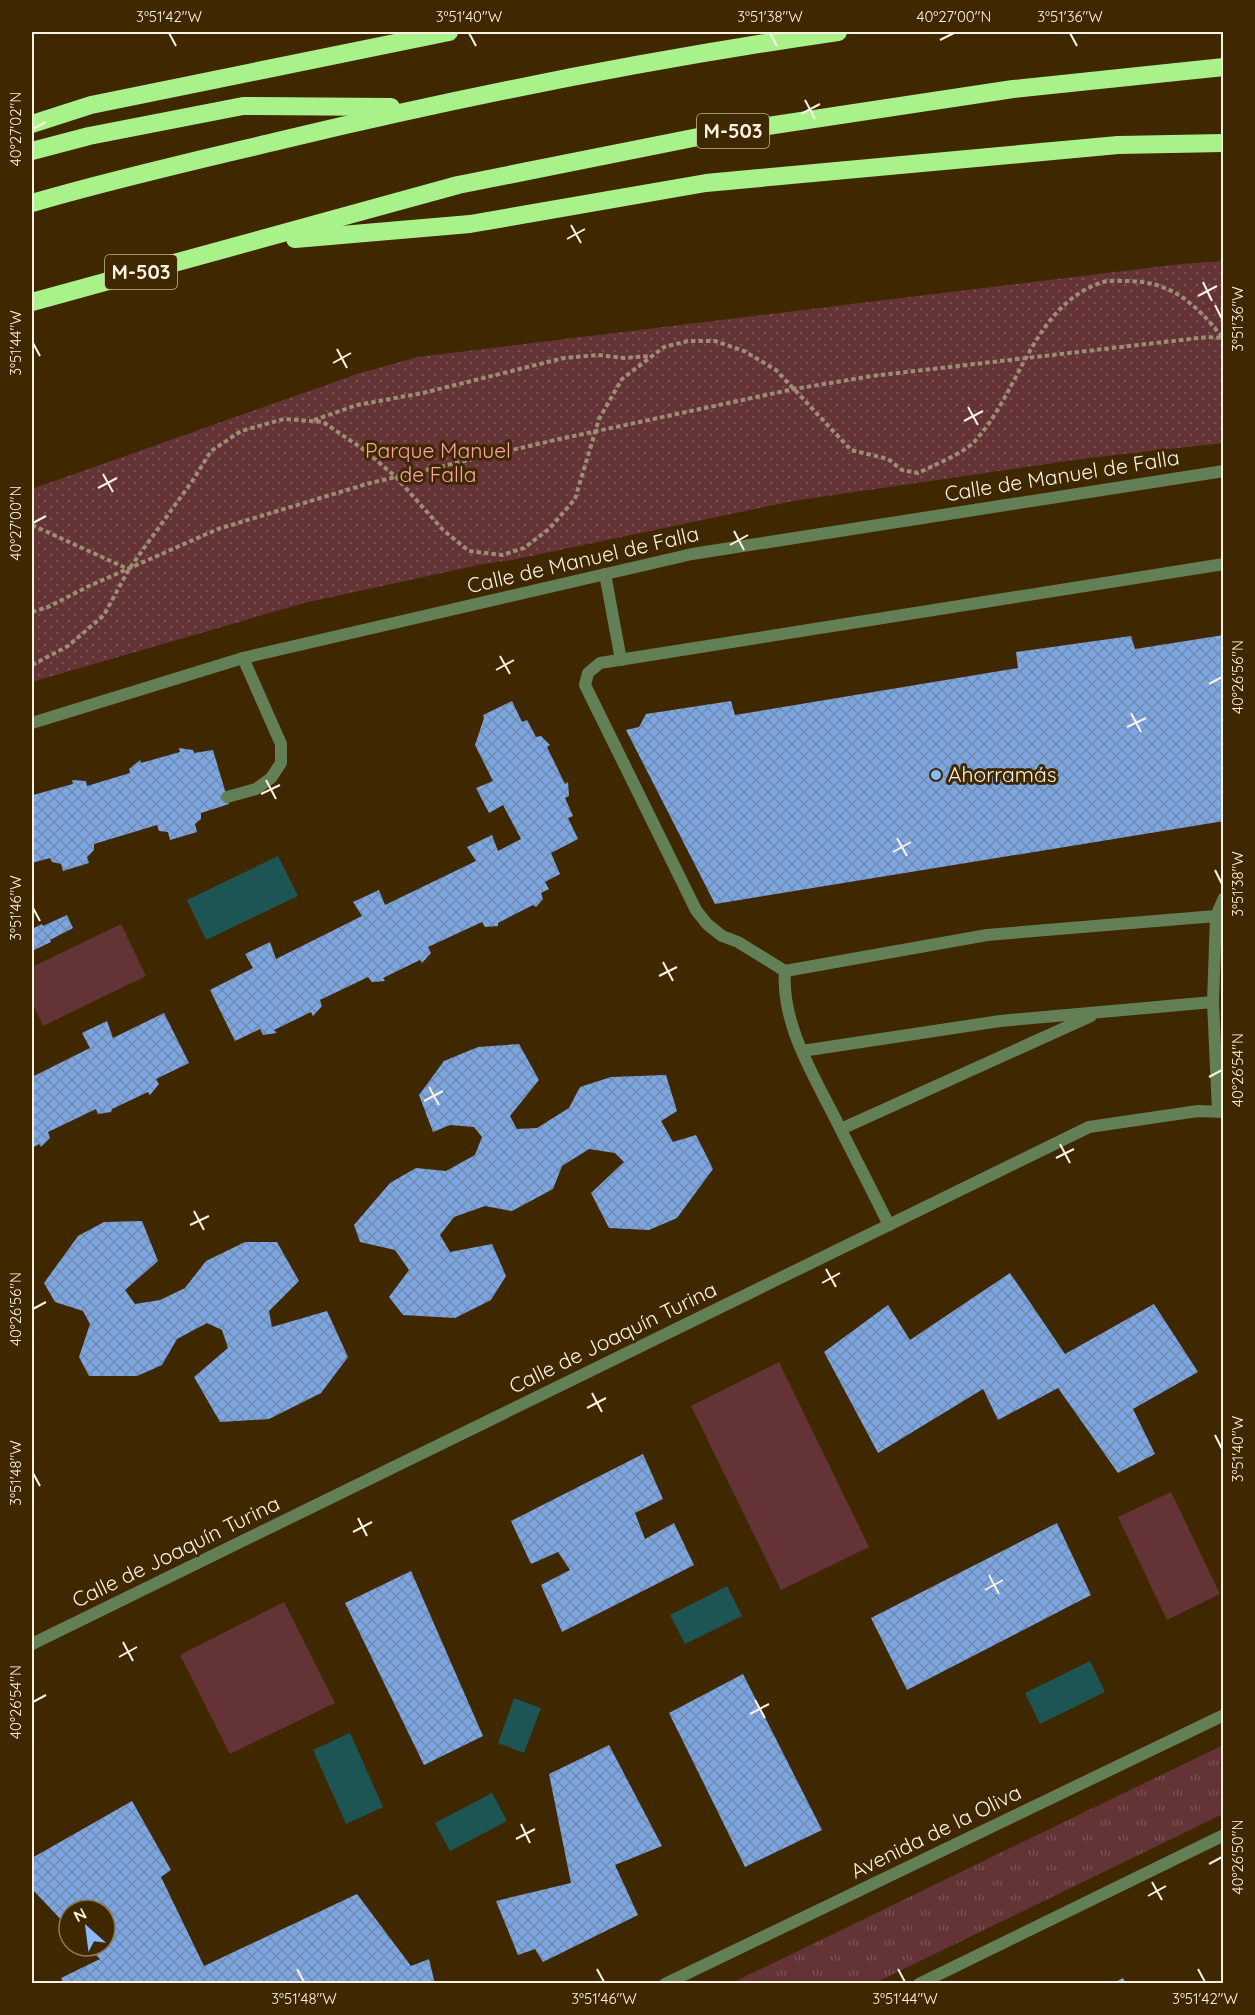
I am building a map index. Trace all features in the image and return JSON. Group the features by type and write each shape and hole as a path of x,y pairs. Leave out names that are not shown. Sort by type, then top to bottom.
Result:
{"highway":[{"path":"32,124 91,105 449,32"},
{"path":"32,203 102,183 420,107 713,50 838,32"},
{"name":"M-503","path":"32,302 458,185 708,135 1013,89 1224,67"},
{"path":"32,151 89,136 243,106 420,107"},
{"path":"252,243 470,224 706,183 1118,145 1224,143"}],"street":[{"name":"Calle de Manuel de Falla","path":"32,723 243,658 692,554 1224,471"},
{"path":"1216,916 987,935 785,971 738,942 722,936 707,924 696,910 585,685 588,673 600,663 1224,564"},
{"path":"605,574 621,660"},
{"path":"227,797 256,789 271,778 281,763 281,744 243,658"},
{"path":"1221,1112 1213,1002 1216,916 1224,898"},
{"path":"785,971 784,986 790,1016 802,1051 889,1225"},
{"path":"802,1051 1000,1022 1213,1002"},
{"path":"841,1129 1100,1012"},
{"name":"Calle de Joaquín Turina","path":"32,1644 1089,1127 1198,1111 1221,1112"},
{"name":"Avenida de la Oliva","path":"665,1983 1224,1715"},
{"path":"919,1983 1224,1835"}],"path":[{"path":"32,665 68,646 104,615 129,569 211,451 241,431 284,419 323,422 363,448 396,477 443,530 470,551 502,555 524,548 549,529 574,499 599,419 622,379 664,347 688,341 715,341 744,351 776,370 851,450 888,459 902,470 918,473 972,444 997,412 1024,359 1054,316 1079,294 1105,281 1137,281 1169,288 1194,305 1223,338"},
{"path":"32,612 218,529 396,477 794,388 873,376 1207,337 1223,338"},
{"path":"312,421 357,405 423,393 564,358 650,356"},
{"path":"32,525 129,569"}],"green space":[{"name":"Parque Manuel de Falla","path":"1223,261 1223,443 1089,458 793,501 304,603 32,682 32,489 360,373 418,357 1181,264"},
{"path":"121,924 146,976 43,1026 32,1002 32,967"},
{"path":"779,1362 869,1547 781,1590 691,1406"},
{"path":"1171,1492 1220,1594 1167,1620 1118,1517"},
{"path":"284,1602 335,1703 230,1754 180,1655"},
{"path":"1223,1745 1223,1814 875,1983 732,1983"}],"water":[{"path":"278,856 298,896 206,940 187,900"},
{"path":"727,1586 742,1616 685,1644 670,1615"},
{"path":"1090,1661 1105,1692 1040,1724 1025,1693"},
{"path":"514,1698 541,1708 524,1753 498,1743"},
{"path":"350,1733 383,1807 346,1824 313,1750"},
{"path":"492,1793 507,1821 450,1851 435,1823"}],"building":[{"name":"Ahorramás","path":"1224,635 1224,821 715,904 626,730 639,727 646,714 731,701 735,715 1018,668 1016,652 1131,636 1135,649"},
{"path":"512,701 522,722 527,720 536,737 541,736 550,745 547,747 565,784 568,782 569,796 565,798 573,816 568,818 578,839 551,853 560,874 545,882 549,889 541,893 543,899 536,907 533,905 498,923 498,926 485,927 482,922 428,947 431,953 422,963 420,960 383,978 385,981 372,982 368,977 320,1000 322,1006 313,1016 311,1012 274,1030 277,1033 263,1035 260,1029 235,1041 210,990 253,968 245,954 270,942 276,959 362,916 353,902 379,890 385,905 476,861 467,847 492,835 498,851 521,839 503,805 489,813 476,788 493,781 475,745 483,715"},
{"path":"179,748 193,750 194,753 213,750 229,804 201,813 201,819 195,824 197,832 170,840 168,832 159,831 157,825 94,844 94,850 87,857 89,863 63,871 61,864 52,862 50,858 32,863 32,790 33,795 73,784 72,780 86,781 87,786 130,773 129,769 140,760 141,763 180,752"},
{"path":"67,915 73,928 32,951 32,929"},
{"path":"164,1013 189,1063 156,1079 159,1084 150,1095 148,1092 112,1109 111,1112 98,1114 96,1109 48,1132 50,1138 41,1147 39,1144 32,1148 32,1077 90,1048 82,1033 107,1021 113,1038"},
{"path":"519,1044 539,1080 510,1116 517,1129 537,1128 569,1108 580,1087 611,1077 666,1075 677,1111 661,1121 673,1142 696,1135 713,1169 677,1218 649,1230 609,1228 591,1193 624,1162 615,1153 589,1149 562,1166 553,1189 512,1211 485,1206 454,1217 440,1235 450,1252 492,1244 506,1276 491,1300 455,1318 403,1315 389,1297 409,1270 395,1250 360,1242 354,1225 390,1183 416,1168 446,1171 475,1155 482,1137 474,1127 450,1125 433,1132 419,1095 444,1061 478,1047"},
{"path":"142,1221 158,1261 125,1290 135,1304 160,1300 185,1288 206,1261 245,1242 277,1242 299,1281 269,1311 272,1327 327,1311 348,1357 321,1393 269,1419 220,1422 194,1377 228,1348 222,1330 207,1323 177,1339 162,1365 137,1376 89,1376 79,1357 90,1324 83,1311 55,1302 44,1283 78,1236 104,1222"},
{"path":"1010,1273 1065,1354 1154,1304 1198,1372 1133,1409 1155,1454 1118,1473 1058,1388 998,1420 983,1389 878,1453 824,1352 888,1305 910,1340"},
{"path":"643,1454 663,1499 635,1513 645,1539 674,1523 694,1565 562,1632 541,1585 570,1570 558,1552 531,1564 511,1521"},
{"path":"1057,1523 1091,1595 907,1690 871,1618"},
{"path":"411,1571 483,1736 424,1765 345,1603"},
{"path":"743,1674 822,1830 745,1867 669,1713"},
{"path":"609,1745 662,1846 615,1865 638,1915 543,1962 535,1949 518,1955 496,1901 571,1883 549,1774"},
{"path":"132,1801 171,1870 161,1877 204,1966 357,1894 411,1966 429,1959 435,1984 64,1984 61,1978 99,1958 117,1958 117,1898 57,1898 57,1915 32,1889 32,1858"},
{"path":"1123,1978 1126,1984 1112,1984"}],"place":[{"name":"Ahorramás","path":"936,775"}]}
